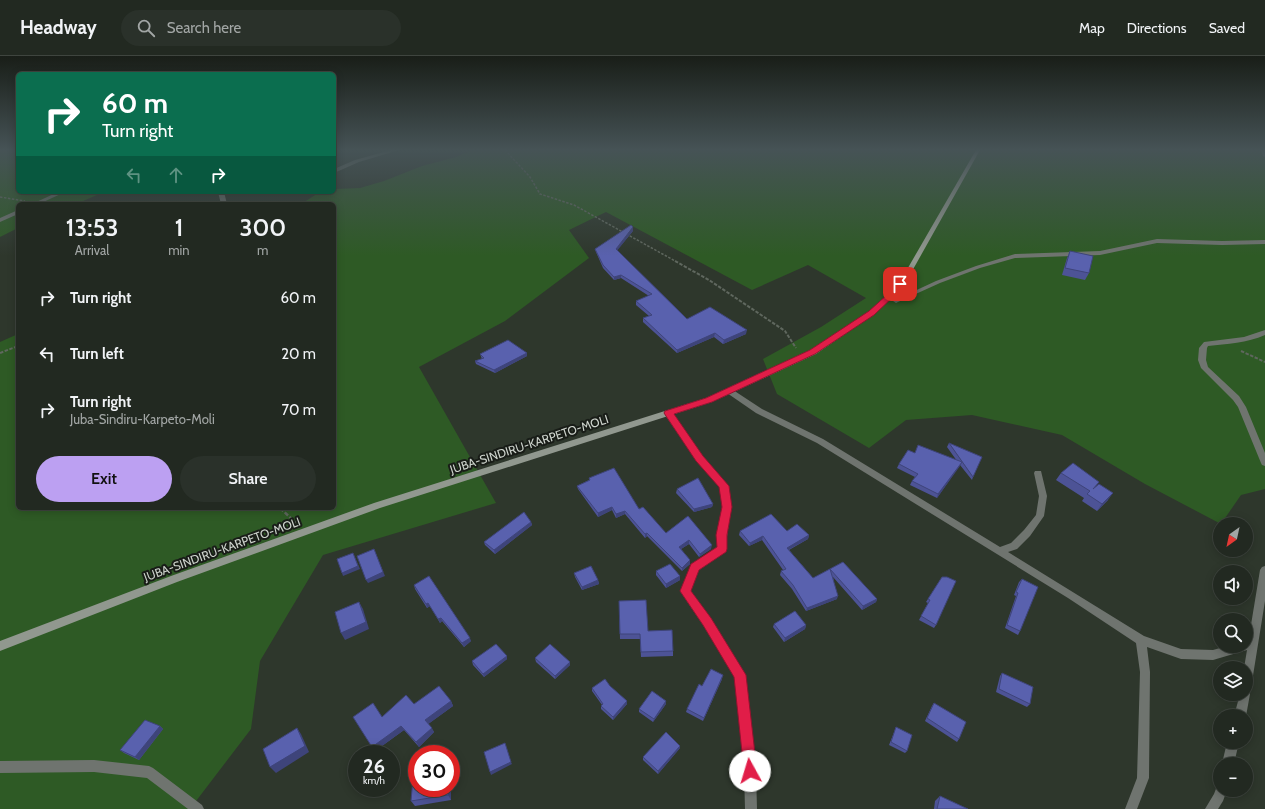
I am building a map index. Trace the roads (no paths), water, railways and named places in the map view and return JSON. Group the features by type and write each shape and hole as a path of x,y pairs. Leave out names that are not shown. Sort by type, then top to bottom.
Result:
{"main road":[{"name":"JUBA-SINDIRU-KARPETO-MOLI","path":"0,646 167,582 377,505 709,400 802,357 824,345 872,313 892,295 908,273 958,185"}],"street":[{"path":"40,202 58,194"},
{"path":"0,220 16,213"},
{"path":"896,301 938,282 978,267 1015,256 1100,252 1157,240 1222,243 1265,242"},
{"path":"1265,332 1227,342 1206,344 1203,348 1202,360 1205,368 1232,393 1242,407 1265,463"},
{"path":"730,391 759,411 820,441 1141,640 1181,654 1213,655 1220,653"},
{"path":"668,413 700,459 724,486 727,507 722,535 722,549 695,567 685,591 707,622 740,675 750,771 751,809"},
{"path":"998,551 1014,546 1027,533 1040,516 1043,496 1038,473"},
{"path":"1253,623 1265,570"},
{"path":"1131,809 1143,778 1145,672 1141,640"},
{"path":"0,768 94,766 149,772 198,809"},
{"path":"1211,809 1219,797"}]}
